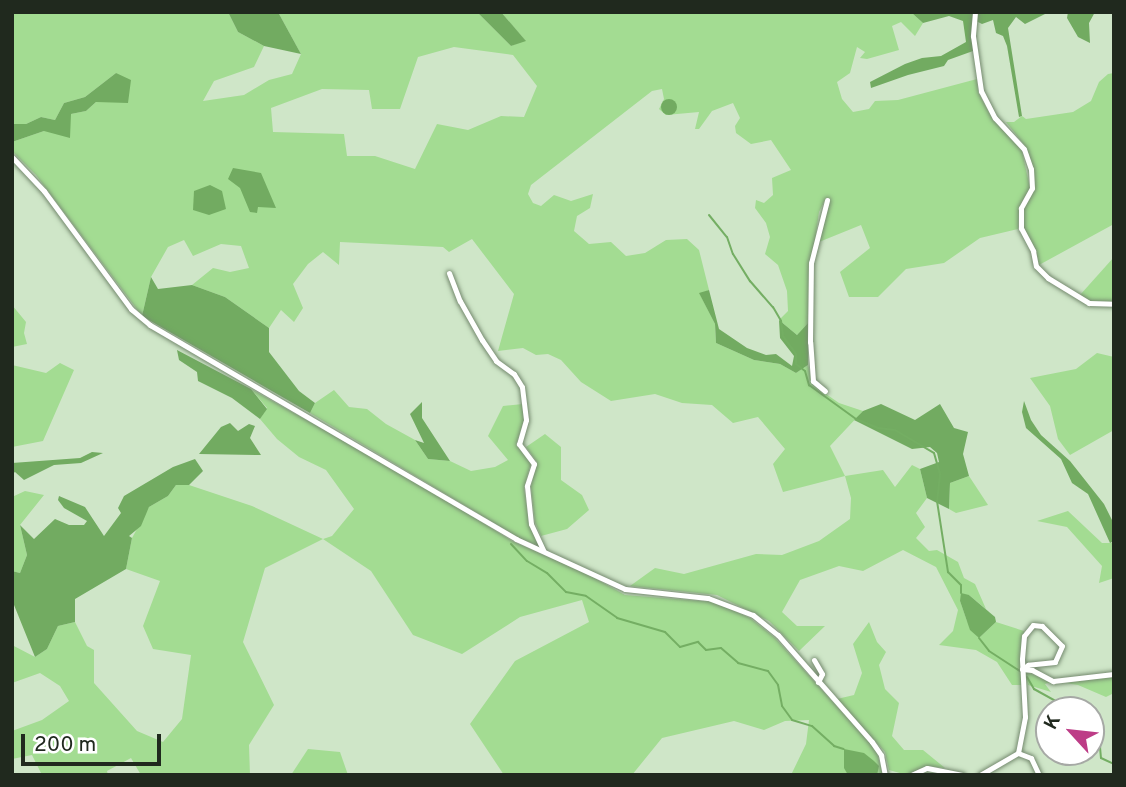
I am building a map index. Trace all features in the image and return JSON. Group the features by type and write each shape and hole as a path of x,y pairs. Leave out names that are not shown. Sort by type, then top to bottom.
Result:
{"street":[{"path":"975,12 973,36 981,91 995,118 1024,149 1031,169 1032,188 1021,208 1021,228 1033,251 1036,266 1048,278 1089,303 1114,304"},
{"path":"12,157 39,184 124,300 150,325 516,539 625,589 708,597 742,610 778,635 872,741 881,755 885,773 893,775"},
{"path":"825,391 813,381 810,342 811,263 827,200"},
{"path":"449,273 460,301 482,340 496,360 514,374 522,387 526,421 519,444 534,464 527,486 531,524 543,550"},
{"path":"980,775 1018,753 1025,717 1023,669 1026,631 1033,625 1042,626 1062,646 1055,662 1028,665 1023,669"},
{"path":"814,660 822,674 818,682"},
{"path":"1023,669 1032,670 1053,681 1076,679 1084,675 1114,674"},
{"path":"1018,753 1031,758 1039,775"},
{"path":"911,775 927,768 962,775"}],"shaded area":[{"path":"12,12 228,12 238,32 264,46 254,67 214,81 203,101 244,95 269,80 292,74 301,54 278,12 477,12 511,46 525,40 501,12 917,12 913,14 923,23 915,36 901,22 892,26 899,50 867,59 860,58 865,52 857,47 850,73 837,82 842,99 853,112 869,109 875,101 898,100 977,79 978,92 993,120 1010,134 1022,151 1030,188 1019,208 1018,229 980,238 944,263 906,269 878,297 849,297 840,272 870,248 861,225 819,242 826,198 819,212 808,323 797,335 779,320 788,311 787,291 778,265 765,254 770,237 766,223 755,208 756,200 764,203 773,195 772,178 791,170 771,140 751,144 736,133 735,126 740,118 733,103 712,111 699,129 695,129 699,112 666,115 659,109 664,99 662,89 652,91 531,185 528,194 533,203 541,206 554,195 571,201 593,194 590,208 577,216 574,231 589,244 611,242 626,256 645,253 666,240 687,239 699,250 709,290 700,294 715,324 716,343 754,360 780,364 796,373 808,365 813,385 839,403 863,411 830,446 845,476 783,492 773,464 785,449 758,417 733,423 712,405 682,403 655,394 611,401 581,382 561,360 548,354 536,355 523,348 498,351 514,294 472,239 449,252 443,247 340,242 339,265 323,252 308,264 293,284 303,308 294,322 281,310 269,328 225,297 192,285 213,268 230,272 249,268 241,246 221,244 193,256 184,240 168,247 151,277 142,316 36,175 12,151 12,142 44,131 71,114 86,111 96,102 128,102 116,73 85,97 64,103 55,120 41,117 26,124 12,124","holes":["454,47 513,55 537,86 524,117 501,116 468,130 437,124 415,169 375,156 347,156 344,134 273,132 271,108 322,89 369,90 372,109 400,109 418,57"]},
{"path":"228,12 278,12 301,54 264,46 238,32"},
{"path":"477,12 501,12 526,41 511,46"},
{"path":"977,12 1049,12 1025,24 1016,17 1008,28 1022,116 1019,117 1003,36 996,33 993,20 982,24 976,21"},
{"path":"1068,12 1095,12 1089,23 1090,43 1078,37 1067,18"},
{"path":"973,13 973,51 948,60 944,66 871,88 870,82 905,64 922,58 941,56 966,42 963,21 949,16 923,23 913,14"},
{"path":"116,73 131,80 128,103 96,102 86,111 71,114 70,138 44,131 12,142 12,124 26,124 41,117 55,120 64,103 85,97"},
{"path":"1114,73 1114,224 1039,265 1036,250 1023,227 1023,209 1035,188 1033,167 1026,147 1006,122 1014,122 1022,116 1026,119 1073,112 1091,101 1099,82 1108,74"},
{"path":"669,99 675,101 675,113 669,115 663,113 661,107 663,101"},
{"path":"233,168 261,173 276,208 258,207 257,213 250,212 240,188 228,179"},
{"path":"210,185 222,191 226,209 209,215 193,210 194,191"},
{"path":"1114,257 1114,302 1090,301 1080,295"},
{"path":"151,277 158,289 192,285 225,297 269,328 269,352 299,391 315,403 310,413 142,316"},
{"path":"709,290 719,329 747,348 766,355 776,354 792,366 794,356 780,338 779,320 797,335 808,323 808,365 796,373 780,364 754,360 716,343 715,324 699,293"},
{"path":"12,305 26,322 24,333 27,344 12,347"},
{"path":"177,350 251,389 267,409 260,419 232,398 198,381 197,372 179,360"},
{"path":"1097,353 1114,357 1114,430 1070,455 1058,439 1050,406 1030,378 1076,369"},
{"path":"60,363 74,370 43,441 12,447 12,365 46,373"},
{"path":"251,389 417,482 512,541 589,575 625,595 714,602 750,618 775,638 876,750 883,775 791,775 806,744 809,720 785,721 764,730 734,721 662,738 632,775 504,775 470,724 515,661 589,622 582,600 520,617 462,654 413,635 371,571 323,539 332,536 354,509 326,470 299,457 277,439 260,419 267,408"},
{"path":"334,390 349,407 367,409 386,424 415,440 428,459 450,461 471,471 495,467 508,460 488,436 503,406 523,404 524,420 516,445 531,463 524,488 529,524 540,546 521,539 310,413 315,403"},
{"path":"1024,401 1031,420 1041,435 1070,461 1104,504 1113,522 1114,541 1110,543 1088,494 1072,483 1061,459 1026,428 1022,412"},
{"path":"422,402 422,418 450,461 428,459 415,440 424,443 410,414"},
{"path":"881,404 915,420 940,404 954,428 968,432 963,454 969,476 950,483 949,509 927,498 920,469 939,462 937,453 930,447 912,449 854,420 863,411"},
{"path":"230,423 238,431 249,424 255,426 250,438 261,455 199,454 221,427"},
{"path":"545,434 561,447 561,480 582,495 589,510 567,529 541,536 535,522 531,487 537,462 526,447"},
{"path":"92,452 103,453 81,463 54,465 24,480 15,472 12,474 12,463 80,458"},
{"path":"195,459 203,471 189,485 176,485 168,496 149,507 141,526 129,536 132,538 126,569 75,599 75,622 58,626 47,649 35,657 12,600 12,571 20,573 27,555 20,525 34,539 55,519 69,525 84,525 87,521 64,508 58,500 59,496 85,507 104,536 121,513 118,508 124,496 173,467"},
{"path":"912,465 920,469 927,498 916,513 925,527 916,538 929,551 937,550 958,562 964,578 975,584 986,609 969,595 960,601 967,621 979,638 996,622 1024,631 1020,659 1022,685 1012,685 997,662 976,650 939,645 953,631 958,610 936,567 903,550 863,571 839,566 800,580 782,612 797,626 825,626 799,651 769,621 717,595 630,586 655,568 684,574 756,554 782,555 819,541 850,519 851,498 845,476 883,470 895,487"},
{"path":"969,476 988,505 956,513 949,509 950,483"},
{"path":"176,485 189,485 252,506 323,539 265,568 243,642 274,705 249,745 250,775 141,775 131,758 107,771 108,775 42,775 32,755 12,759 12,731 42,720 69,701 60,686 40,673 12,683 12,645 35,657 47,649 58,626 75,622 87,646 94,650 94,683 137,731 163,742 182,719 191,655 153,649 143,626 160,581 126,569 132,538 149,507 168,496"},
{"path":"25,491 44,495 20,525 27,555 20,573 12,571 12,497"},
{"path":"1068,511 1102,543 1114,543 1114,578 1099,583 1102,566 1067,527 1037,521"},
{"path":"961,593 969,595 995,617 996,622 979,638 970,630 960,601"},
{"path":"869,622 877,642 886,652 879,665 885,689 899,703 892,736 904,750 923,750 945,768 927,766 907,775 889,770 885,752 837,699 854,695 862,673 853,644"},
{"path":"1024,671 1051,682 1045,684 1051,692 1028,685"},
{"path":"1114,676 1114,693 1106,697 1078,685 1065,683"},
{"path":"308,749 340,752 348,775 291,775"},
{"path":"844,749 864,753 879,766 877,775 848,775 844,768"}],"waterway":[{"path":"709,215 727,237 733,254 750,281 773,307 781,321 783,336 796,354 796,364 805,371 809,385 856,419 878,428 895,430 934,453 940,474 937,501 948,572 961,585 961,593"},
{"path":"511,544 527,561 547,573 566,592 586,596 617,618 665,632 680,647 698,642 706,650 721,648 738,663 768,671 778,685 782,706 792,720 812,726 834,746 844,749"},
{"path":"979,638 989,651 1021,672"},
{"path":"1027,677 1034,689 1047,696"},
{"path":"1105,760 1114,764"}]}
